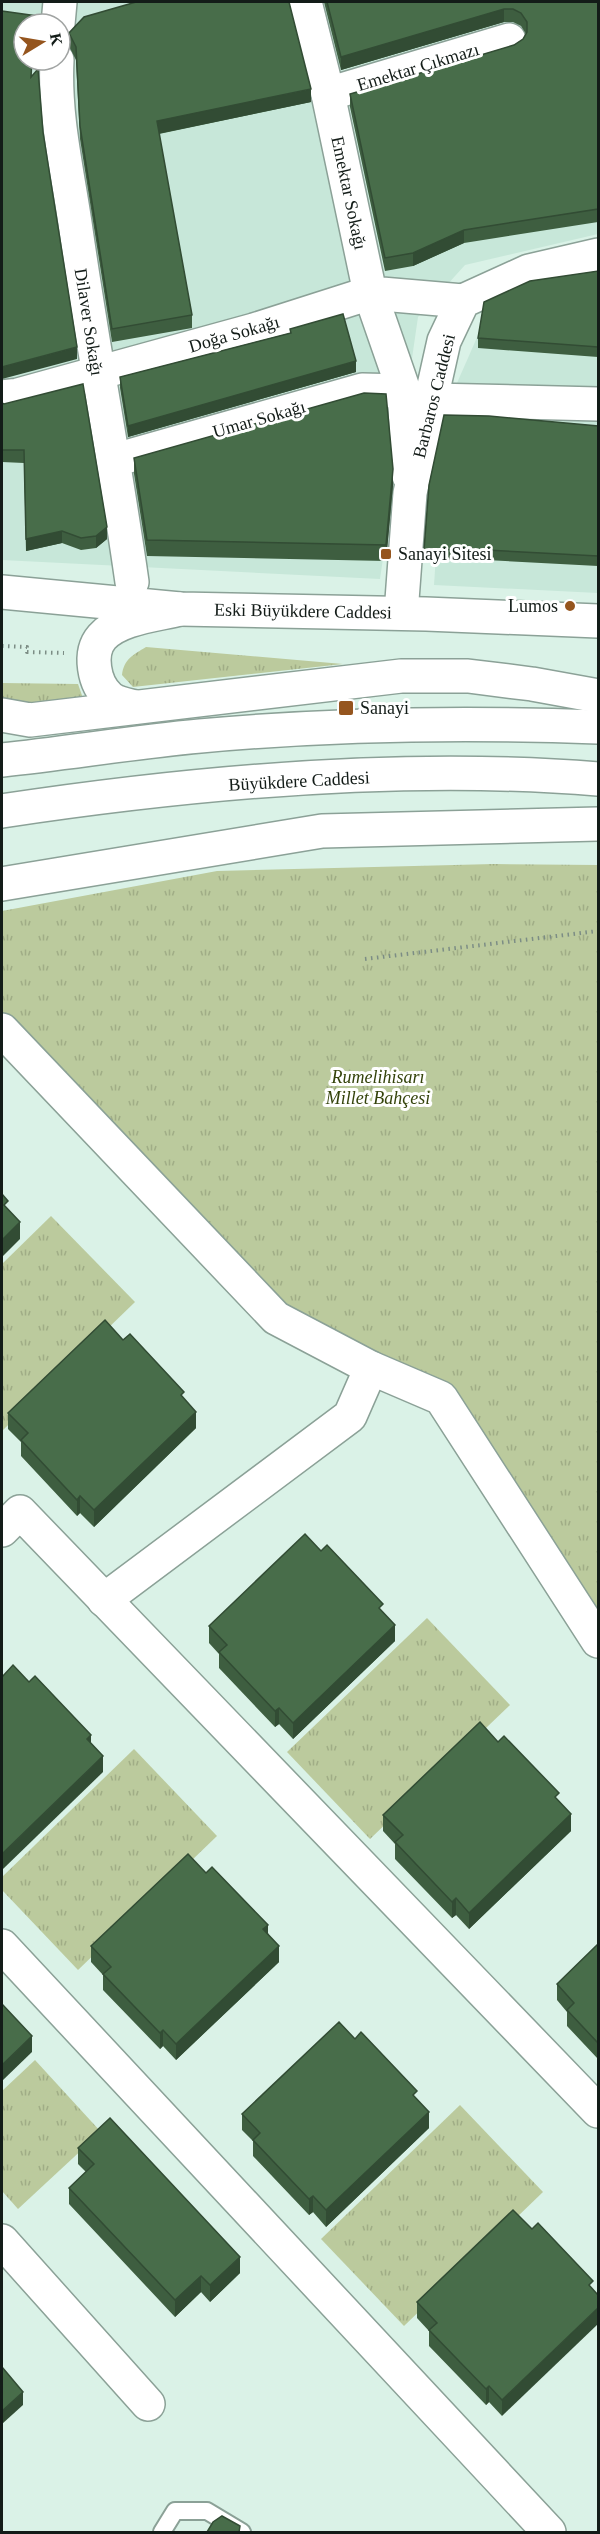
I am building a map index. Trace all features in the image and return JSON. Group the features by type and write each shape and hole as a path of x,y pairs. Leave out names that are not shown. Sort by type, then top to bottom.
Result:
{"street":[{"name":"Emektar Sokağı","path":"305,2 328,94 370,293 418,396"},
{"name":"Emektar Çıkmazı","path":"328,94 509,40"},
{"name":"Dilaver Sokağı","path":"56,72 55,85 96,373 115,460 132,582"},
{"path":"370,293 463,301 530,271 598,255"},
{"name":"Doğa Sokağı","path":"2,397 254,330 370,293"},
{"name":"Barbaros Caddesi","path":"414,607 410,493 418,396 463,301"},
{"name":"Umar Sokağı","path":"115,460 362,390 418,396 598,404"},
{"path":"2,575 132,582 241,594 598,621"},
{"path":"2,592 180,609"},
{"name":"Eski Büyükdere Caddesi","path":"180,609 414,607"},
{"path":"135,707 109,697 97,680 93,660 101,638 119,625 180,609"},
{"path":"2,714 30,720 401,676 468,676 532,684 598,696"},
{"path":"2,760 199,736 280,731 444,723 598,728"},
{"name":"Büyükdere Caddesi","path":"2,811 160,791 328,778 471,774 598,779"},
{"path":"2,884 322,831 598,824"},
{"path":"2,1030 276,1318 371,1368 441,1398 598,1641"},
{"path":"104,1600 350,1416 371,1368"},
{"path":"8,1512 104,1600 598,2112"},
{"path":"2,1946 338,2309 549,2532"},
{"path":"2,2241 148,2404"}],"lane":[{"path":"162,2532 175,2511 207,2511 242,2532"}],"path":[{"path":"2,646 27,647 27,652 67,653 67,646"},
{"path":"365,959 598,931"}],"shaded area":[{"path":"2,2 598,2 598,234 465,265 418,317 380,579 2,560"},
{"path":"598,281 598,593 434,585 446,408 486,317"}],"green space":[{"path":"146,647 343,664 133,687 122,675 123,670 130,658"},
{"path":"2,683 78,684 86,707 2,702"},
{"name":"Rumelihisarı Millet Bahçesi","path":"494,864 598,865 598,1625 446,1385 286,1311 2,1012 2,911 217,871"},
{"path":"51,1216 135,1302 2,1431 2,1264"},
{"path":"427,1618 510,1705 370,1839 287,1752"},
{"path":"134,1749 217,1836 78,1970 2,1890 2,1877"},
{"path":"35,2060 101,2132 18,2209 2,2191 2,2091"},
{"path":"460,2105 543,2192 404,2326 321,2239"}],"building":[{"path":"136,2 289,2 311,89 157,121 192,315 112,329 80,126 76,47 72,39 72,30 84,17"},
{"path":"327,2 598,2 598,209 464,230 413,253 385,258 350,94 514,45 523,39 527,32 527,22 521,13 513,9 504,9 341,57"},
{"path":"2,11 12,12 12,72 31,72 31,77 38,72 43,132 77,347 2,367"},
{"path":"598,271 598,347 478,338 484,302 530,281"},
{"path":"343,314 356,361 128,426 120,377 291,333 290,329"},
{"path":"83,384 107,527 96,536 81,538 62,531 26,539 24,450 2,450 2,403"},
{"path":"364,393 386,394 393,469 386,545 147,540 134,458"},
{"path":"444,415 489,416 598,426 598,556 467,549 424,550 429,485"},
{"path":"2,1194 8,1201 4,1205 20,1222 2,1240"},
{"path":"105,1320 123,1340 130,1334 184,1392 181,1395 196,1412 94,1510 80,1496 77,1500 21,1440 28,1433 8,1413"},
{"path":"305,1534 321,1551 327,1545 383,1604 379,1608 395,1625 293,1723 279,1708 275,1711 219,1652 227,1645 209,1626"},
{"path":"13,1665 29,1682 35,1676 91,1735 87,1739 103,1756 2,1854 2,1677"},
{"path":"480,1722 498,1742 504,1736 559,1793 555,1797 571,1814 469,1913 456,1898 452,1902 395,1842 403,1835 383,1815"},
{"path":"188,1854 206,1873 212,1867 268,1925 263,1929 279,1946 176,2044 163,2030 160,2033 103,1974 111,1967 91,1946"},
{"path":"598,1944 598,2043 567,2010 574,2003 557,1984"},
{"path":"2,2004 32,2036 2,2065"},
{"path":"339,2022 355,2039 361,2032 417,2091 413,2095 429,2112 326,2210 313,2196 309,2199 253,2140 260,2133 242,2114"},
{"path":"110,2118 240,2257 210,2285 201,2276 175,2300 69,2188 94,2164 78,2148"},
{"path":"513,2210 532,2229 538,2223 593,2281 589,2285 598,2295 598,2308 502,2400 489,2386 486,2389 429,2330 437,2323 417,2302"},
{"path":"2,2367 23,2392 2,2411"},
{"path":"222,2516 240,2526 239,2532 207,2532 213,2522"}],"place":[{"name":"Sanayi Sitesi","path":"386,554"},
{"name":"Lumos","path":"570,606"},
{"name":"Sanayi","path":"346,708"}]}
